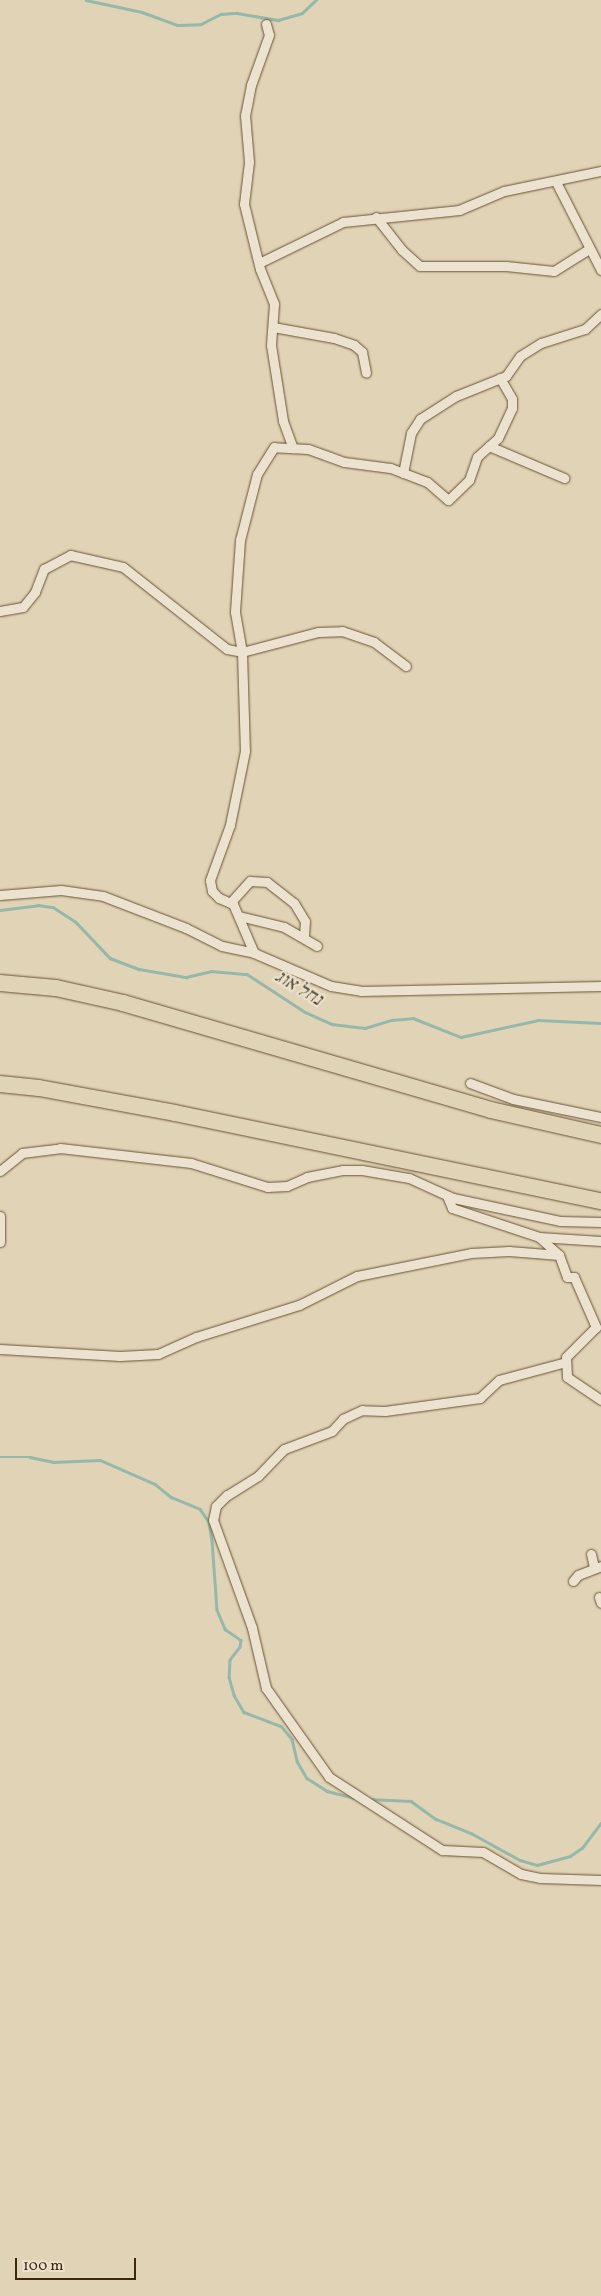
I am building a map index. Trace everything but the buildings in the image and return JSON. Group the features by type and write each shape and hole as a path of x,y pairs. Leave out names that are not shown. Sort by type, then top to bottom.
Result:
{"highway":[{"path":"0,983 56,988 123,1003 491,1110 601,1135"},
{"path":"0,1084 38,1088 175,1113 601,1200"}],"street":[{"path":"266,24 270,35 251,85 245,115 250,162 244,204 258,263 274,304 270,345 285,430 293,448"},
{"path":"258,263 343,222 376,217 406,218 459,210 504,192 601,171"},
{"path":"556,182 601,270"},
{"path":"376,217 402,250 420,266 506,266 554,271 589,249"},
{"path":"403,473 411,433 420,419 456,396 506,376 520,356 541,343 585,329 601,314"},
{"path":"273,327 334,338 354,345 362,352 366,373"},
{"path":"254,953 239,916 230,903 212,891 210,880 230,825 245,751 242,652 235,612 240,540 257,474 274,447 293,448 403,473 427,482 448,500 469,480 477,457 498,438 512,408 512,399 500,378"},
{"path":"489,446 564,478"},
{"path":"0,611 23,607 35,592 44,569 70,555 122,567 214,642 227,650 242,652 318,632 342,630 374,642 406,666"},
{"path":"230,903 250,881 267,882 294,903 304,921 304,936"},
{"path":"0,895 61,890 104,896 186,928 222,946 254,953 346,990 601,986"},
{"path":"239,916 284,927 304,936 317,946"},
{"path":"470,1083 513,1099 601,1117"},
{"path":"0,1171 22,1153 30,1151 92,1149 192,1163 267,1187 287,1186 307,1177 343,1170 362,1170 409,1178 446,1196 560,1221 601,1222"},
{"path":"446,1196 452,1208 539,1237 601,1241"},
{"path":"0,1216 0,1242"},
{"path":"539,1237 559,1255 567,1277 574,1277 598,1330 566,1357 566,1362 567,1377 597,1397 601,1404"},
{"path":"0,1349 120,1356 158,1354 196,1337 298,1305 356,1276 471,1253 508,1251 559,1255"},
{"path":"566,1362 500,1380 480,1398 385,1411 362,1410 343,1419 332,1431 284,1449 258,1476 227,1495 216,1506 213,1520 223,1539 252,1628 266,1688 329,1777 442,1850 484,1852 521,1874 540,1878 601,1880"},
{"path":"573,1580 598,1566 591,1554"}],"waterway":[{"path":"86,0 142,12 177,25 201,24 221,14 237,13 278,20 302,13 316,0"},
{"name":"נחל אוג","path":"0,910 38,905 53,907 76,922 110,958 139,969 186,977 211,971 247,974 305,1012 332,1024 365,1028 392,1020 413,1018 461,1037 538,1020 601,1023"},
{"path":"0,1457 30,1457 53,1462 100,1460 155,1484 171,1497 200,1509 209,1522 217,1610 225,1629 241,1640 240,1647 230,1660 229,1677 234,1695 244,1712 281,1726 292,1739 297,1761 307,1778 327,1791 358,1799"},
{"path":"368,1799 411,1801 436,1819 471,1833 520,1860 537,1865 570,1856 582,1848 601,1823"}]}
